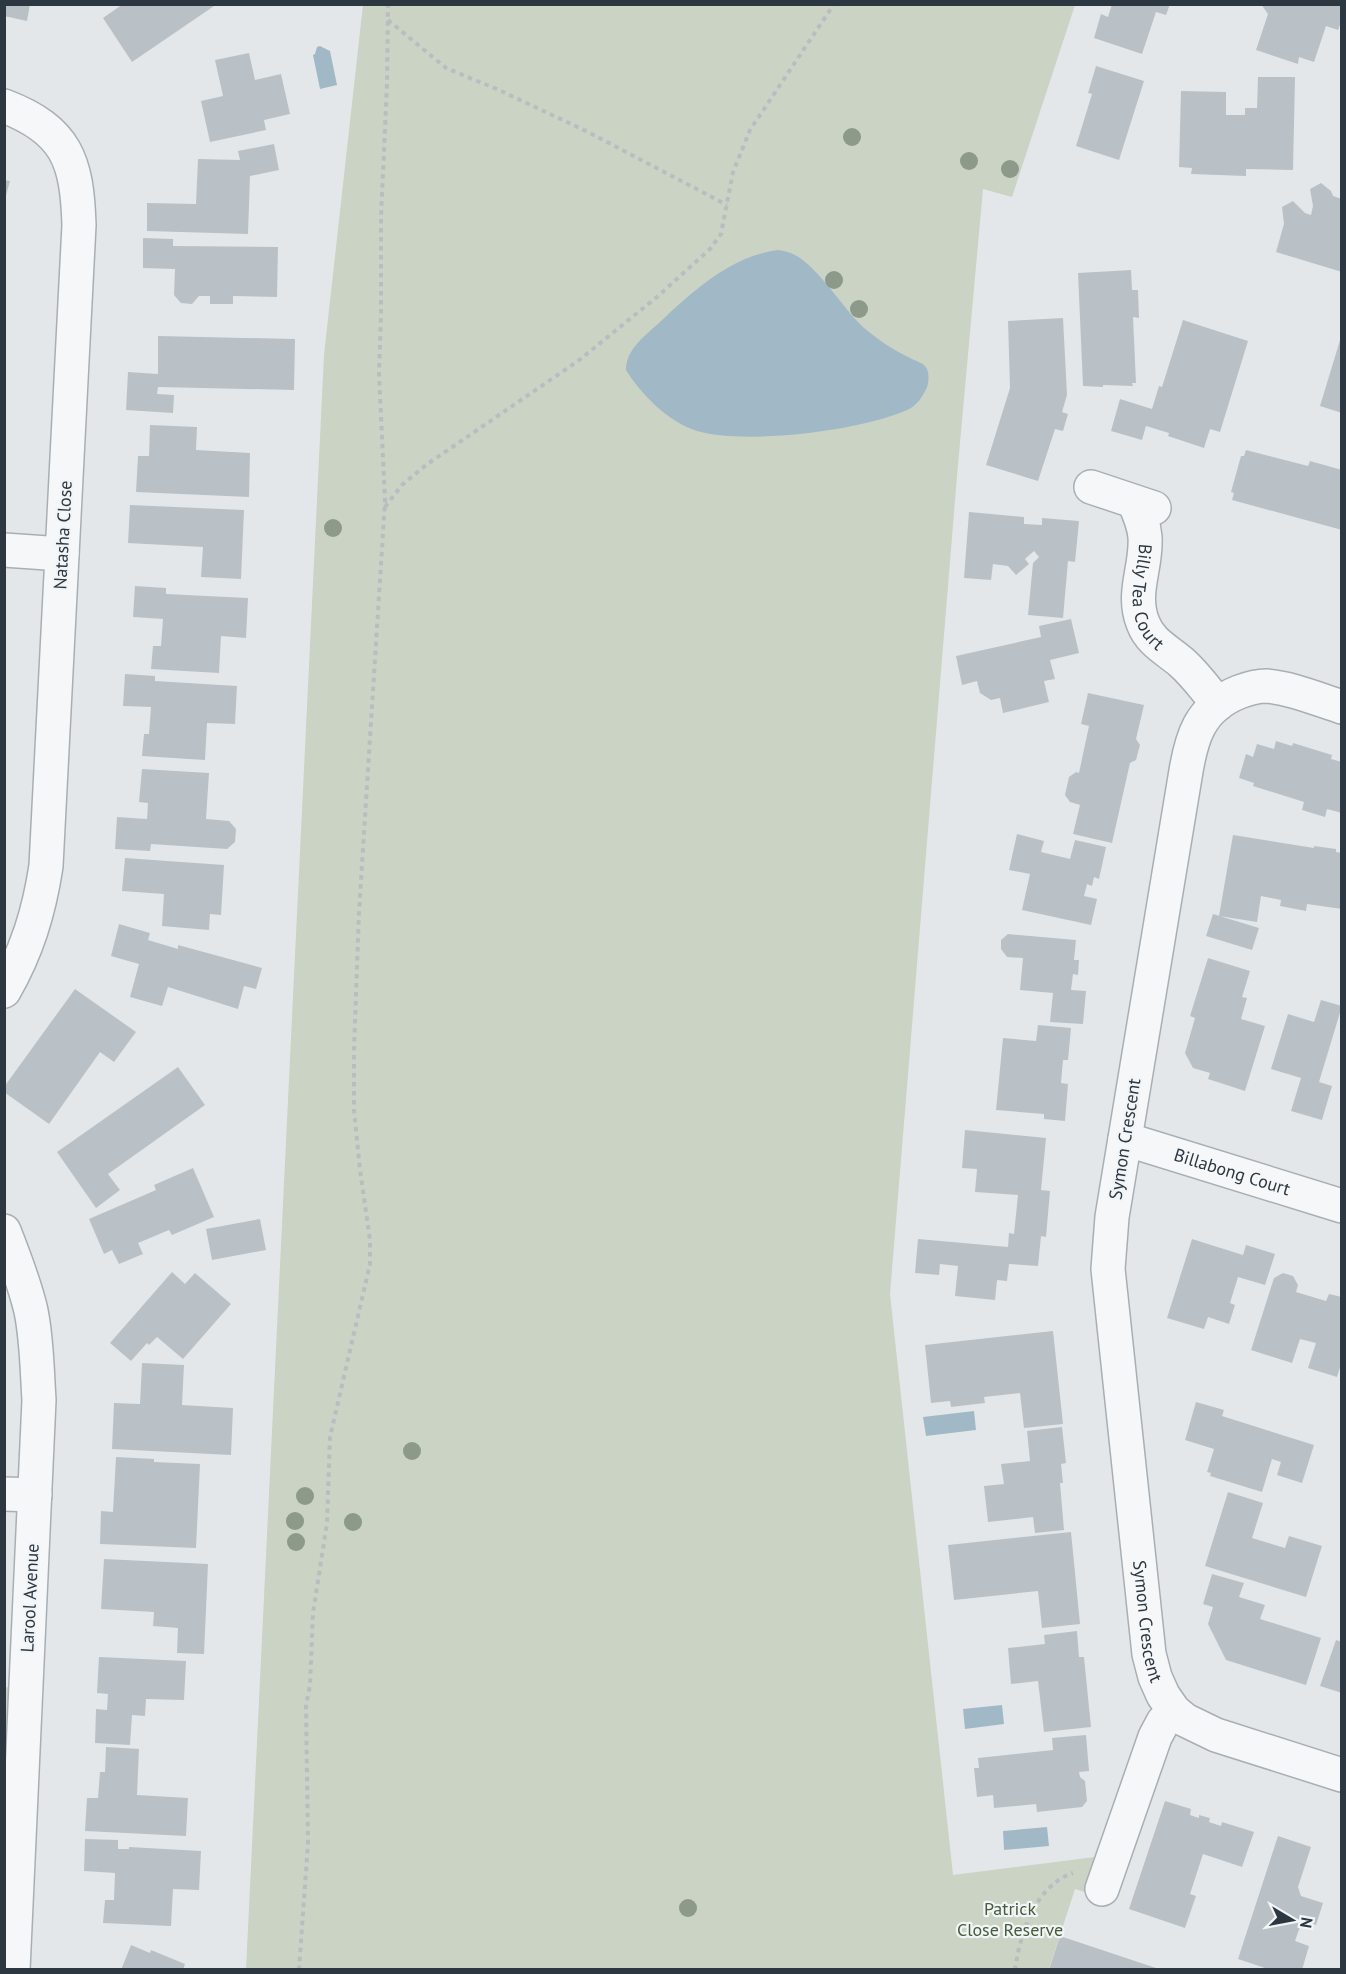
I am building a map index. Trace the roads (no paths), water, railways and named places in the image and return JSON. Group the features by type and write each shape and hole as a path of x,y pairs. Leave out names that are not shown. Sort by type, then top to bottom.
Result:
{"street":[{"name":"Natasha Close","path":"4,106 30,117 48,130 62,145 76,180 78,225 46,866 36,921 27,946 4,991"},
{"name":"Billy Tea Court","path":"1091,487 1148,506 1142,519 1145,551 1137,592 1138,608 1143,625 1151,639 1181,662 1218,704"},
{"path":"4,550 62,554"},
{"name":"Symon Crescent","path":"1341,707 1282,689 1264,686 1246,689 1218,704 1203,717 1189,752 1112,1217 1108,1269 1149,1654 1163,1695 1174,1711 1199,1728 1341,1775"},
{"name":"Billabong Court","path":"1125,1139 1341,1206"},
{"name":"Larool Avenue","path":"4,1231 20,1272 31,1311 39,1400 20,1494 13,1970"},
{"path":"1106,1878 1155,1737 1163,1722 1174,1711"}],"water":[{"path":"320,46 330,51 337,85 320,89 313,55"},
{"path":"778,250 795,255 812,268 855,319 869,332 893,349 926,367 927,387 914,406 887,418 833,430 743,437 718,435 686,427 656,406 639,388 626,370 629,356 643,338 699,287 729,267 744,259"},
{"path":"974,1411 976,1430 926,1436 923,1417"},
{"path":"1002,1705 1004,1724 965,1729 963,1709"},
{"path":"1047,1827 1049,1846 1004,1850 1003,1831"}],"park label":[{"name":"Patrick Close Reserve","path":"1010,1919"}]}
